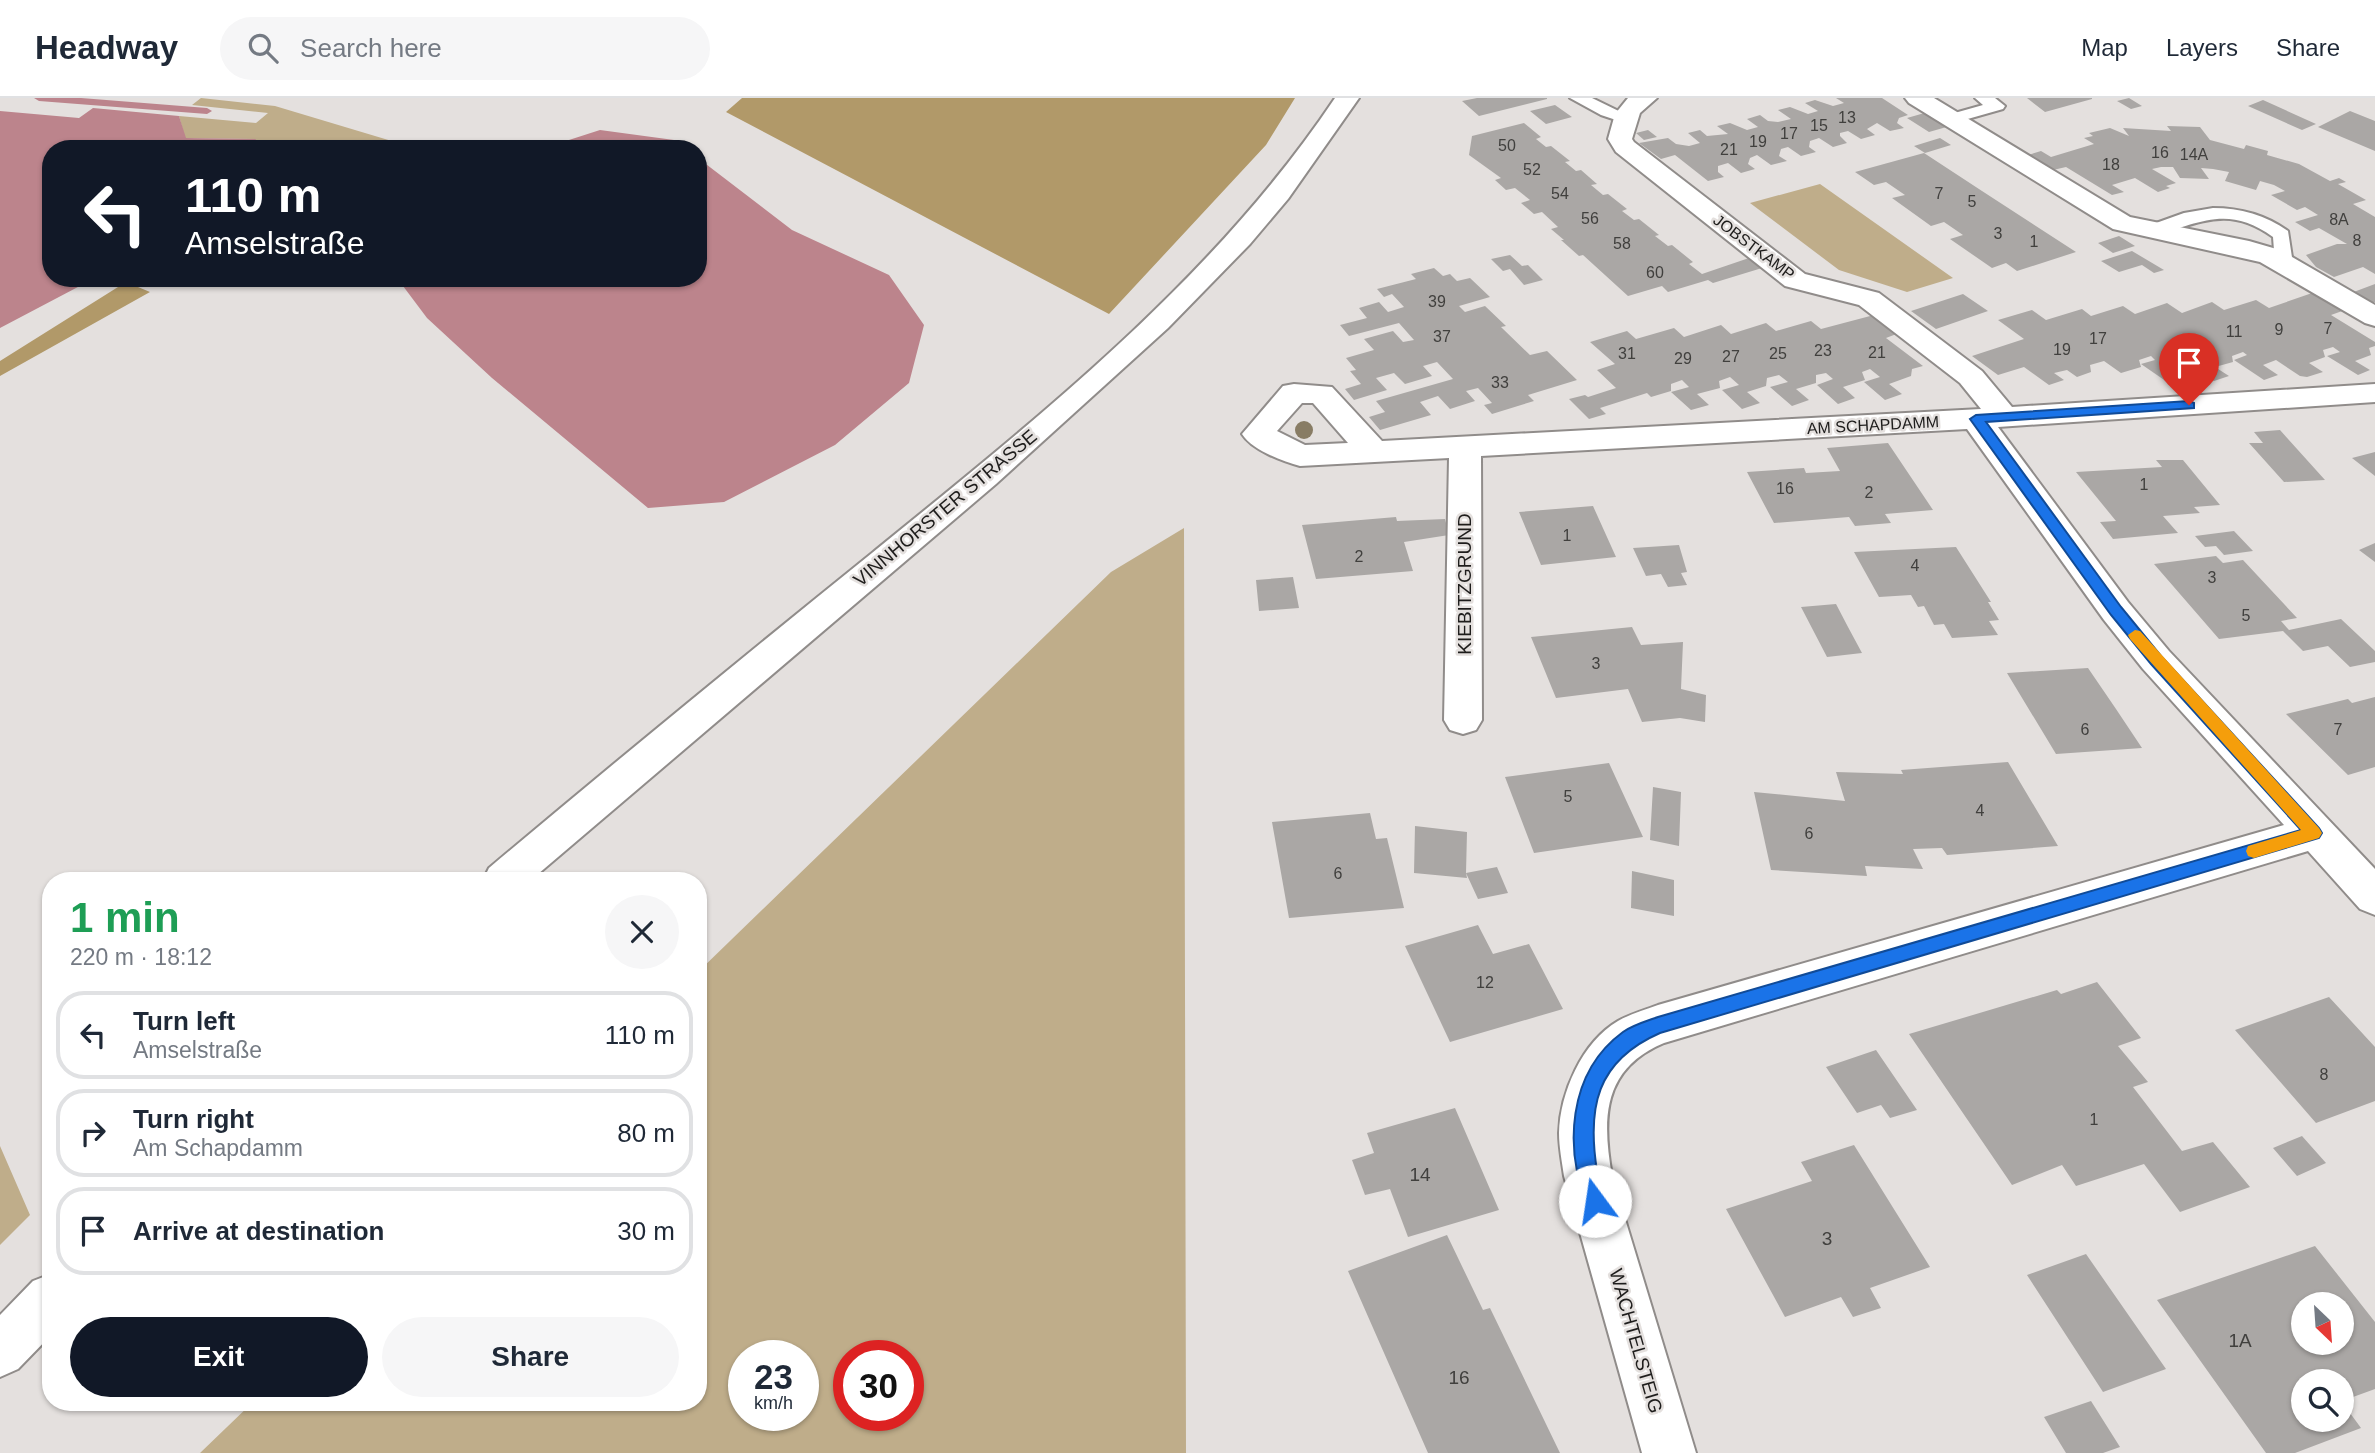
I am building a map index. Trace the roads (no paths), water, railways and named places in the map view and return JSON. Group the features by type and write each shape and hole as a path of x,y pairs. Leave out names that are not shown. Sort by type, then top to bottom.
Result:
{"street":[{"name":"VINNHORSTER STRASSE","path":"512,872 971,489 1143,338 1233,245 1286,183 1331,124 1347,98"},
{"path":"1625,118 1635,102 1645,98"},
{"path":"1917,98 2122,223 2151,231 2249,248 2284,264 2375,317"},
{"name":"JOBSTKAMP","path":"1625,118 1620,139 1625,148 1795,280 1869,299 1971,377 1990,418"},
{"name":"AM SCHAPDAMM","path":"1371,450 1990,418 2375,393"},
{"path":"1990,418 2124,621 2156,660 2375,897"},
{"name":"KIEBITZGRUND","path":"1464,720 1465,447"},
{"name":"WACHTELSTEIG","path":"1669,1453 1588,1176 1582,1133 1585,1105 1593,1082 1612,1054 1631,1037 1658,1026 2314,833"},
{"path":"0,1351 42,1308"}],"lane":[{"path":"1578,98 1605,113 1625,118"},
{"path":"1950,119 1997,106 1983,98"}],"waterway":[{"path":"39,98 207,111"}]}
